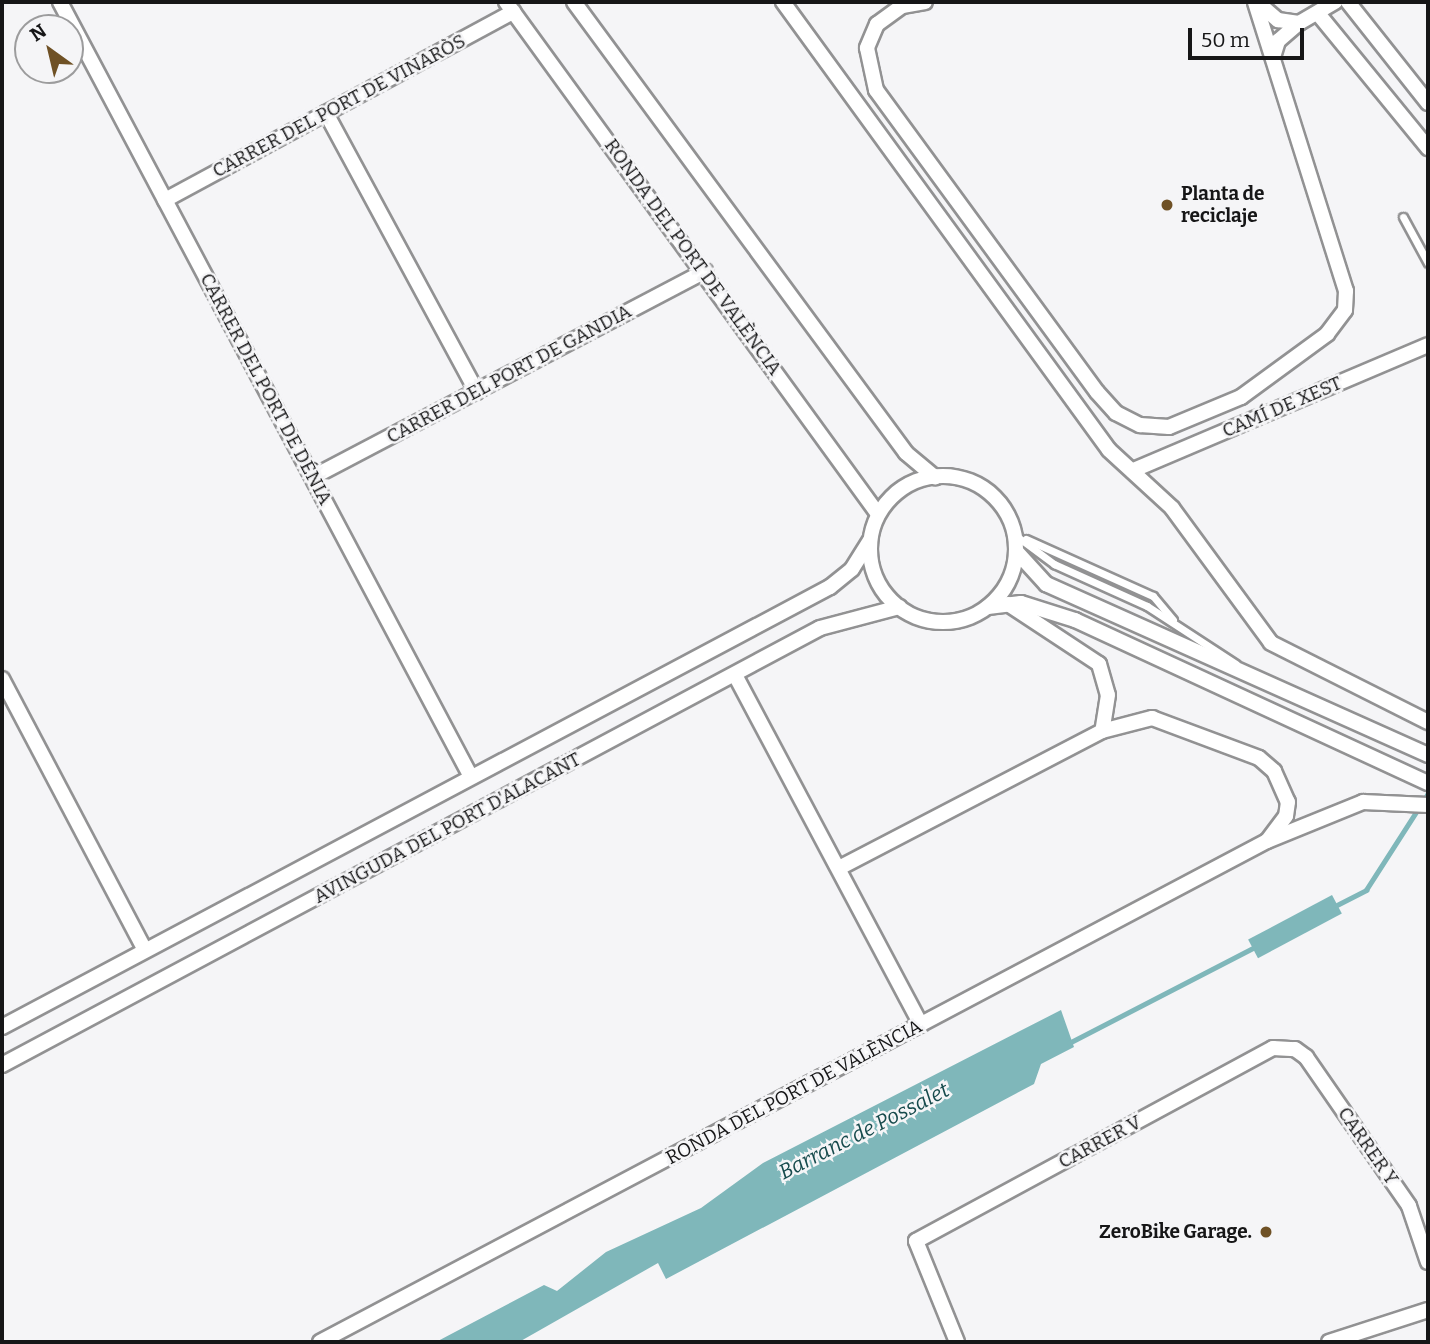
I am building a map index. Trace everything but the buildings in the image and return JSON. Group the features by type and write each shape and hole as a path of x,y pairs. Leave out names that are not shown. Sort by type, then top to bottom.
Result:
{"street":[{"name":"CARRER DEL PORT DE DÉNIA","path":"60,2 471,777"},
{"path":"574,2 906,453 935,477 980,485 1009,514 1016,535 1011,577 988,607"},
{"path":"783,2 1109,450 1136,469 1181,518 1271,643 1428,722"},
{"path":"925,2 902,6 877,24 867,48 876,90 1097,392 1116,413 1140,425 1168,427 1241,397 1327,334 1345,310 1346,291 1256,2"},
{"path":"1256,2 1278,20 1299,23"},
{"path":"1274,54 1278,41 1299,23 1320,16 1335,2"},
{"path":"1348,2 1428,103"},
{"name":"CARRER DEL PORT DE VINARÒS","path":"165,200 326,113 509,7"},
{"name":"RONDA DEL PORT DE VALÈNCIA","path":"509,7 705,271 878,514"},
{"path":"1320,16 1428,148"},
{"path":"326,113 477,392"},
{"name":"CARRER DEL PORT DE GANDIA","path":"313,477 705,271"},
{"name":"CAMÍ DE XEST","path":"1136,469 1428,345"},
{"path":"935,477 898,491 878,514 870,540 878,584 899,607 936,622 988,607 1021,603 1075,620 1428,783"},
{"name":"AVINGUDA DEL PORT D'ALACANT","path":"2,1027 830,587 852,569 870,540"},
{"path":"1016,551 1046,584 1428,755"},
{"path":"1008,604 1099,664 1108,695 1102,731"},
{"name":"AVINGUDA DEL PORT D'ALACANT","path":"2,1065 820,628 899,607"},
{"path":"735,675 921,1025"},
{"path":"2,679 145,950"},
{"path":"839,868 1102,731 1152,718 1259,758 1284,785 1288,802 1286,816 1267,841"},
{"name":"RONDA DEL PORT DE VALÈNCIA","path":"320,1342 1267,841 1363,802 1428,805"},
{"name":"CARRER V","path":"957,1342 916,1241 1286,1046"},
{"name":"CARRER Y","path":"1286,1046 1306,1057 1409,1206 1428,1262"},
{"path":"1329,1342 1428,1310"}],"lane":[{"path":"1403,217 1428,263"},
{"path":"1016,535 1054,564 1147,606 1178,628 1228,656 1246,674"}],"water":[{"path":"1332,895 1342,914 1258,958 1248,940"},
{"path":"1061,1010 1074,1047 1041,1064 1034,1084 666,1279 658,1263 519,1342 436,1342 544,1285 557,1291 606,1252 701,1208 763,1163"}],"waterway":[{"path":"1423,802 1428,793"},
{"path":"1337,905 1366,890 1418,809"},
{"name":"Barranc de Possalet","path":"1069,1043 1253,948"}],"place":[{"name":"Planta de reciclaje","path":"1167,205"},
{"name":"ZeroBike Garage.","path":"1266,1232"}]}
